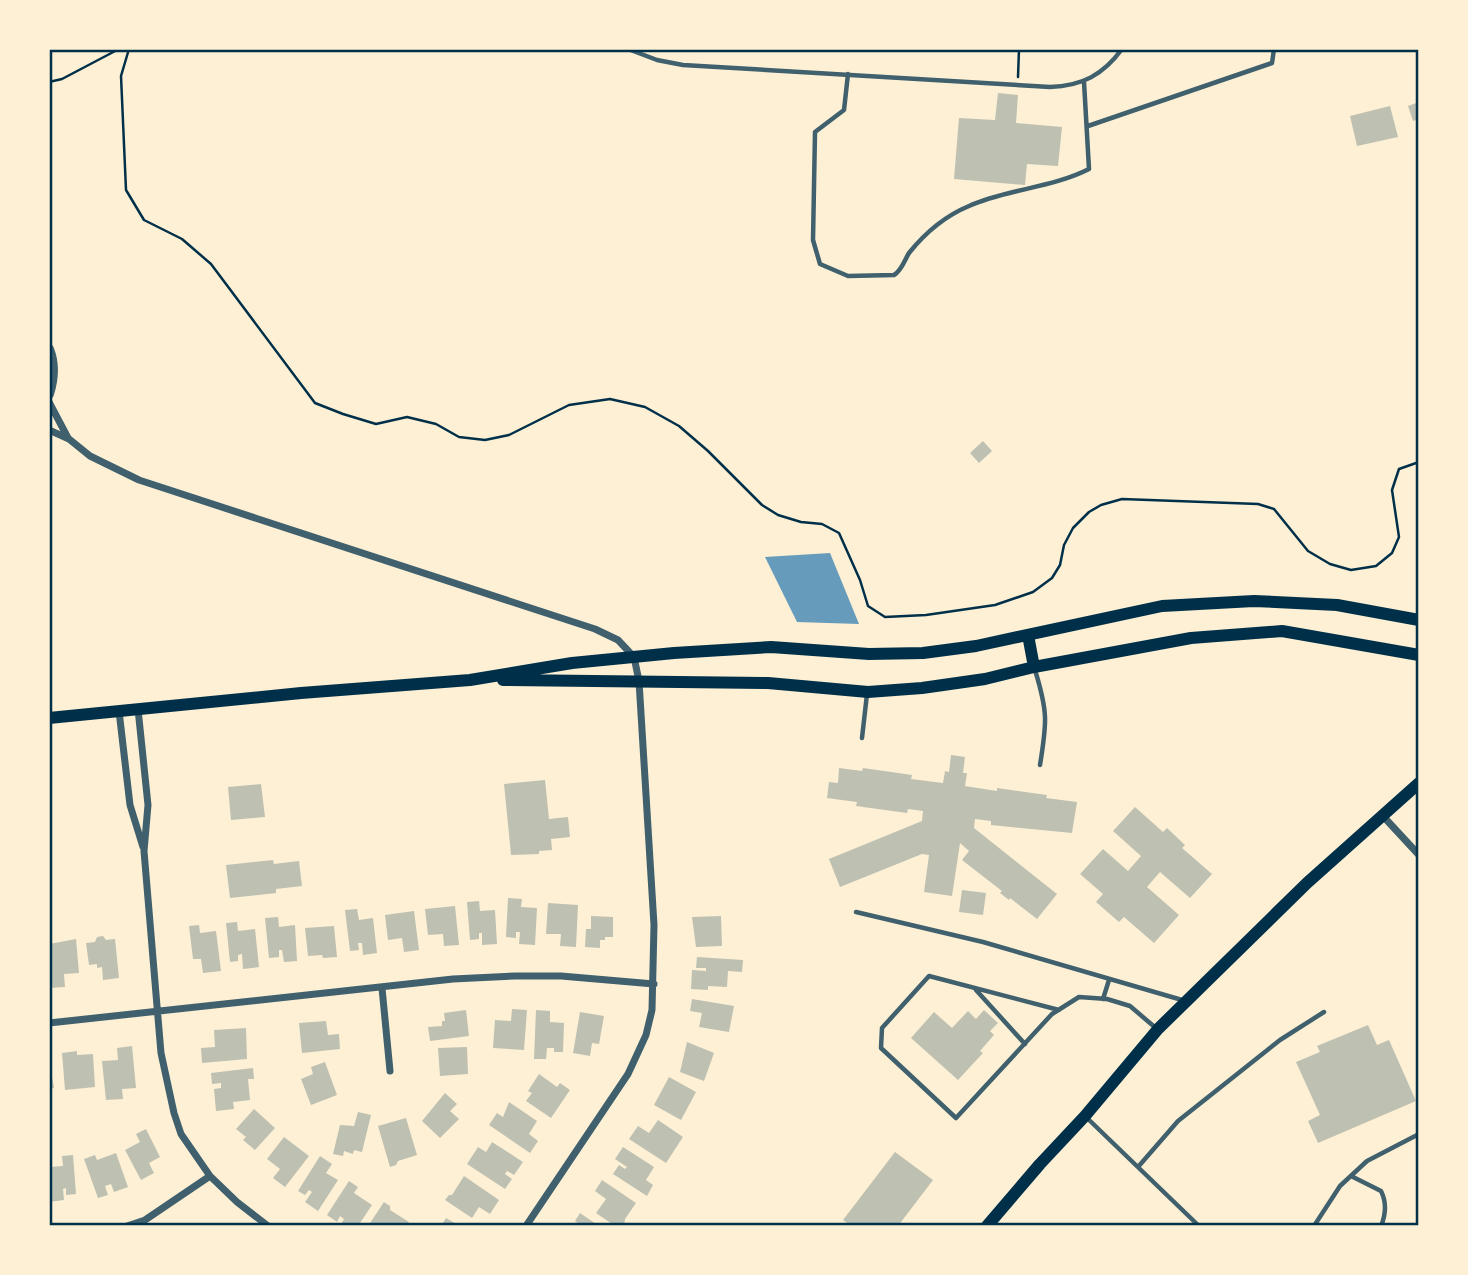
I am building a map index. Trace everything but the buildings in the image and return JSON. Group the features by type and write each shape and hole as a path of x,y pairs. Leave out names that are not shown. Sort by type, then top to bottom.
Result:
{"main road":[{"path":"49,718 470,680 572,663 634,657 771,648 869,654 923,653 976,646 1162,606 1254,601 1337,605 1419,620"},
{"path":"470,680 768,683 868,692 985,679 1034,667 1191,638 1282,631 1419,655"},
{"path":"1028,635 1034,667"},
{"path":"987,1226 1158,1029 1277,911 1419,783"}],"street":[{"path":"49,349 53,358 54,379 49,394"},
{"path":"49,402 68,439"},
{"path":"49,430 68,439 90,456 139,480 595,629 618,640 634,657 639,681 654,925 652,1010 646,1035 628,1074 526,1226"},
{"path":"138,709 148,805 144,851 158,1012 162,1053 174,1113 181,1134 210,1176 268,1226"},
{"path":"119,711 130,805 144,851"},
{"path":"1382,815 1419,855"},
{"path":"49,1023 453,979 561,976 654,984"},
{"path":"382,988 390,1071"},
{"path":"127,1226 145,1220 210,1176"}],"lane":[{"path":"628,49 657,60 683,65 1050,87 1084,82 1100,73 1122,49"},
{"path":"1087,126 1272,63 1274,49"},
{"path":"848,74 844,110 815,132 813,240 820,264 848,276 894,275 901,271 904,261 931,229 968,206 1074,177 1089,169 1084,82"},
{"path":"1034,667 1045,701 1047,722 1041,765"},
{"path":"862,738 868,692"},
{"path":"856,912 983,942 1109,981 1187,1001"},
{"path":"1059,1010 929,976 882,1028 881,1048 957,1118 1059,1010 1079,997 1103,999 1130,1006 1158,1029"},
{"path":"1103,999 1109,981"},
{"path":"975,988 1025,1044"},
{"path":"1138,1167 1178,1121 1280,1040 1324,1012"},
{"path":"1085,1116 1199,1226"},
{"path":"1314,1226 1340,1186 1367,1161 1419,1135"},
{"path":"1351,1177 1381,1191 1385,1205 1381,1226"}],"path":[{"path":"49,82 62,79 118,49"},
{"path":"129,49 121,76 126,190 144,220 182,239 211,264 315,403 376,424 407,417 436,424 458,437 485,440 509,435 569,405 610,399 645,407 679,426 762,505 778,515 801,522 822,524 839,533 860,580 868,606 885,617 926,615 995,605 1033,592 1052,578 1060,565 1064,545 1073,528 1101,505 1122,499 1258,504 1274,509 1308,551 1330,564 1351,570 1376,566 1392,553 1399,537 1392,489 1399,469 1419,462"},
{"path":"1018,84 1019,49"}],"water":[{"path":"830,553 859,624 797,622 765,557"}]}
